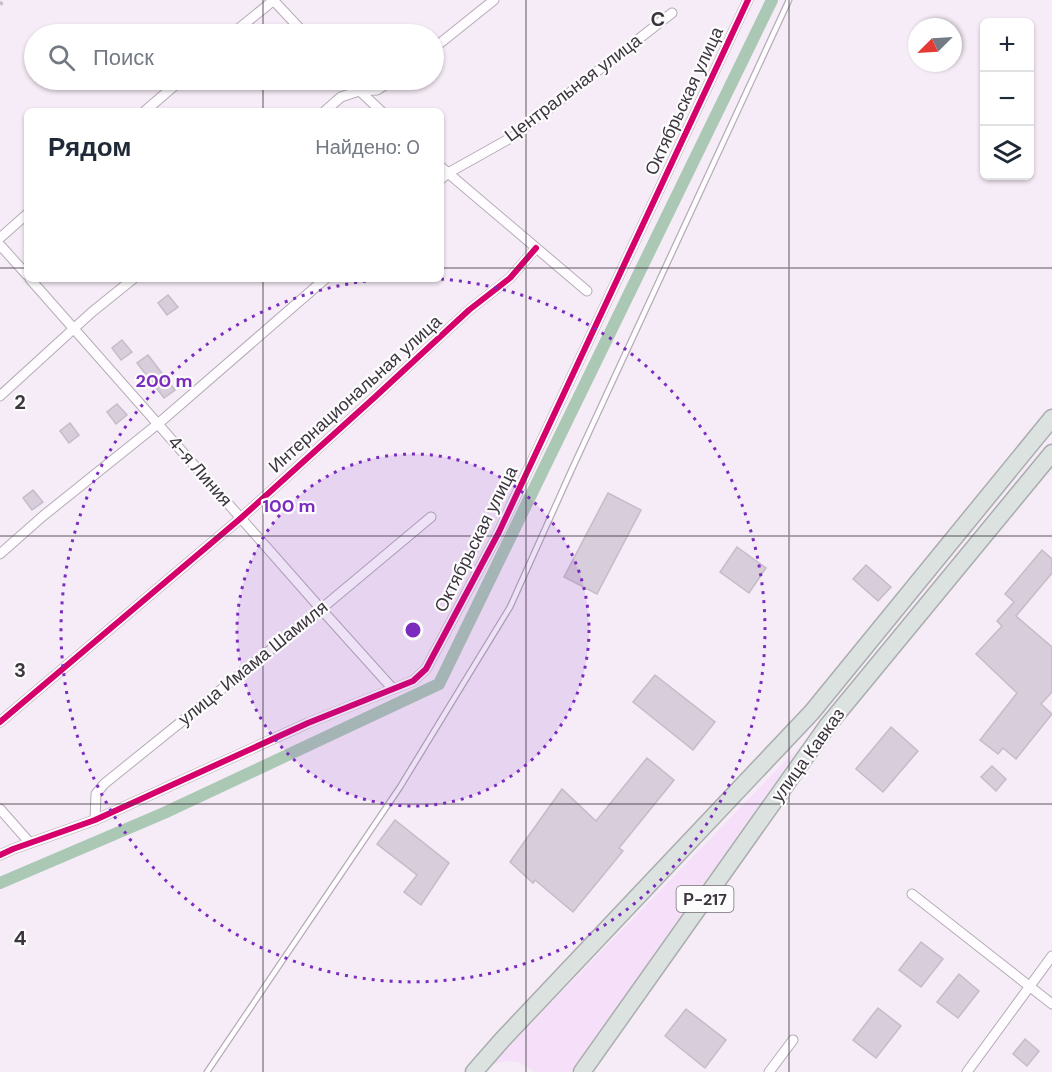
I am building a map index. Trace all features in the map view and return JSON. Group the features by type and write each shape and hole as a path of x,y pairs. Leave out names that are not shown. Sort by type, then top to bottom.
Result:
{"highway":[{"name":"улица Кавказ","path":"474,1072 510,1031 812,712 1052,418"},
{"name":"улица Кавказ","path":"582,1072 828,725 1052,453"}],"street":[{"path":"244,24 274,0 296,24"},
{"path":"444,40 494,0"},
{"name":"Октябрьская улица","path":"0,855 95,820 308,723 413,681 426,669 499,532 748,0"},
{"name":"Центральная улица","path":"444,172 514,136 672,13"},
{"path":"148,108 169,90"},
{"path":"328,108 341,97 359,91 377,90"},
{"path":"359,91 378,108"},
{"path":"444,174 587,291"},
{"path":"0,238 24,217"},
{"path":"0,245 24,272"},
{"name":"Интернациональная улица","path":"0,722 241,518 469,310 510,278 536,248"},
{"name":"4-я Линия","path":"33,282 393,689"},
{"path":"0,396 74,328 129,282"},
{"path":"0,554 43,516 159,423 322,282"},
{"name":"улица Имама Шамиля","path":"95,820 96,794 104,784 431,517"},
{"path":"0,810 30,843"},
{"path":"912,894 1052,1004"},
{"path":"967,1072 1052,956"},
{"path":"769,1072 793,1040"}],"lane":[{"path":"207,1072 400,787 510,607 789,0"}],"shaded area":[{"path":"801,745 571,1072 534,1072 521,1063 508,1061 492,1064"}],"building":[{"path":"168,295 178,307 167,315 158,303"},
{"path":"122,340 132,352 121,360 112,348"},
{"path":"148,355 175,390 164,398 137,363"},
{"path":"117,404 127,415 116,424 107,412"},
{"path":"70,423 79,435 69,443 60,431"},
{"path":"33,490 43,502 32,510 23,498"},
{"path":"608,493 641,510 597,594 564,577"},
{"path":"737,547 766,568 749,593 720,572"},
{"path":"1042,550 1052,559 1052,573 1016,616 1052,647 1052,692 1041,704 1052,714 1016,759 1003,748 998,754 980,740 1017,693 976,654 1002,626 997,621 1014,602 1005,594"},
{"path":"866,565 891,587 878,601 853,579"},
{"path":"655,675 715,722 693,750 633,702"},
{"path":"891,727 918,751 883,792 856,769"},
{"path":"647,758 674,780 619,848 623,851 573,912 535,880 533,883 510,862 562,789 596,821"},
{"path":"992,766 1006,779 996,791 981,777"},
{"path":"395,820 449,863 421,905 404,892 417,875 377,844"},
{"path":"921,942 943,959 921,987 899,970"},
{"path":"959,974 979,991 958,1018 937,1002"},
{"path":"878,1008 901,1026 876,1058 853,1040"},
{"path":"686,1009 726,1040 705,1068 665,1036"},
{"path":"1025,1039 1039,1051 1027,1066 1013,1054"}],"waterway":[{"path":"0,883 164,813 439,684 772,0"}],"railway":[{"path":"0,4 6,0"}],"cycle path":[{"path":"0,855 95,820 308,723 413,681 426,669 499,532 748,0"},
{"path":"0,722 241,518 469,310 510,278 536,248"}]}
